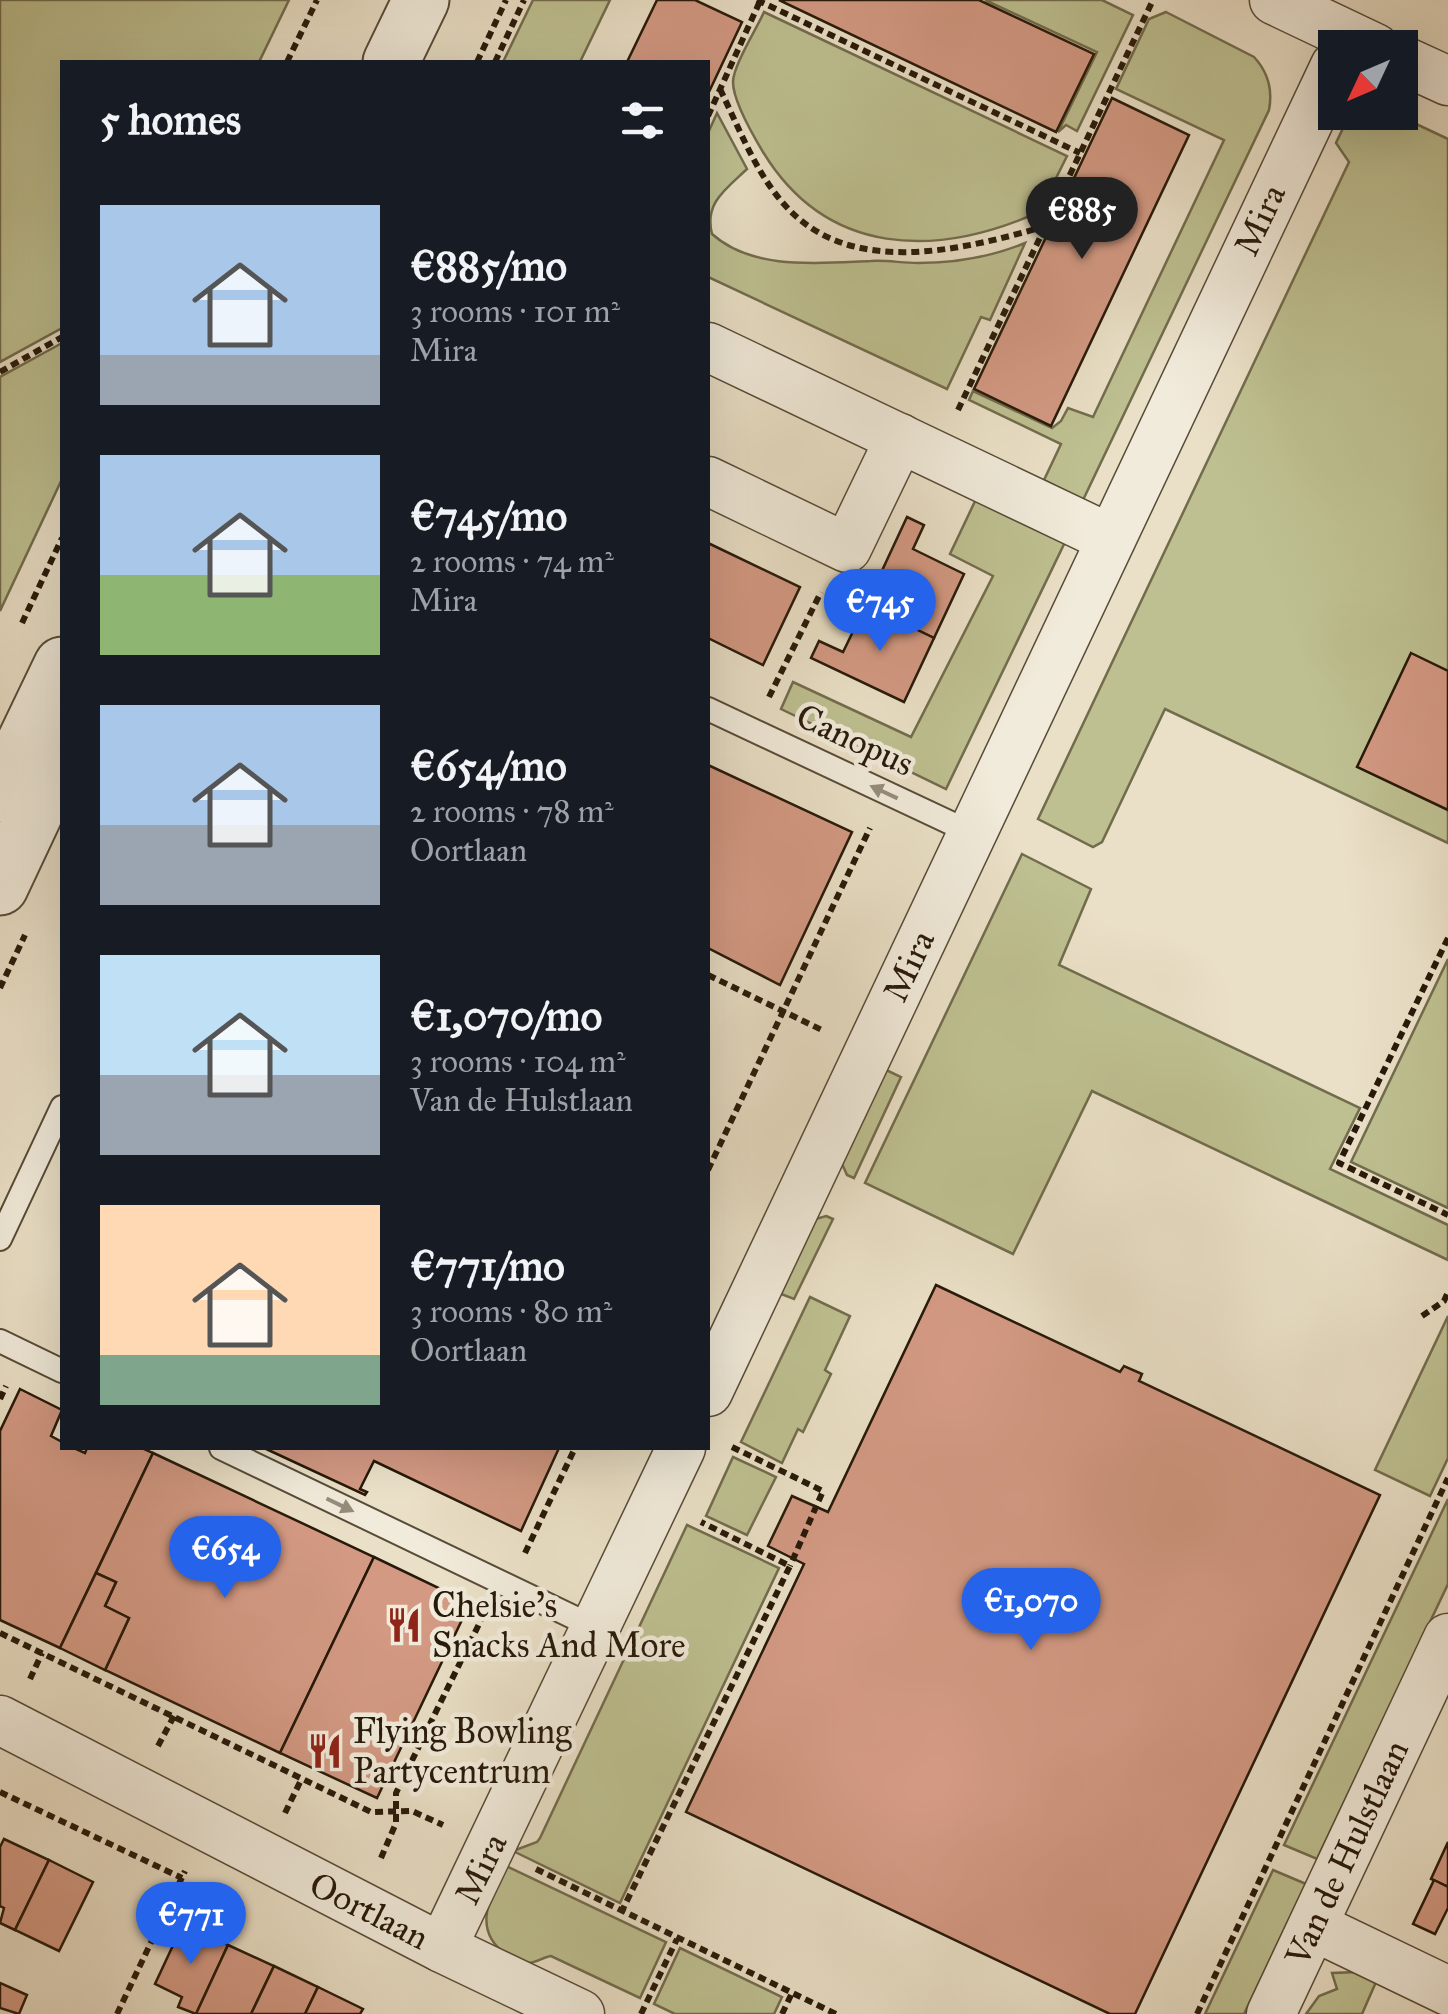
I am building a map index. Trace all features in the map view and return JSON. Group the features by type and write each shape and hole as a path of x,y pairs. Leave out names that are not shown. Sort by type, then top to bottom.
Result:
{"street":[{"path":"351,60 379,0"},
{"path":"392,60 420,0"},
{"path":"1274,0 1321,30"},
{"path":"1418,67 1448,81"},
{"name":"Mira","path":"710,1388 1111,539 1318,116"},
{"path":"710,347 1111,539"},
{"path":"710,482 847,548 919,447"},
{"path":"0,794 60,669"},
{"path":"0,887 60,759"},
{"name":"Mira","path":"442,1948 656,1501 696,1450"},
{"name":"Van de Hulstlaan","path":"1271,2014 1448,1638"},
{"name":"Oortlaan","path":"0,1720 442,1948 580,2014"},
{"path":"1313,1926 1448,1991"}],"lane":[{"name":"Canopus","path":"710,710 972,833"},
{"path":"0,1239 60,1111"},
{"path":"0,1341 60,1370"},
{"path":"225,1450 596,1628"}],"path":[{"path":"288,60 316,0"},
{"path":"478,60 506,0"},
{"path":"495,60 524,0"},
{"path":"919,447 1045,227 1153,0"},
{"path":"710,112 759,1 1080,153"},
{"path":"720,89 755,161 781,201 812,228 839,242 867,250 920,253 982,244 1045,227"},
{"path":"0,372 60,338"},
{"path":"16,638 60,542"},
{"path":"753,730 844,546"},
{"path":"710,1166 887,793"},
{"path":"1448,938 1339,1163 1448,1215"},
{"path":"1422,1316 1444,1300 1448,1292"},
{"path":"622,1913 823,1491 710,1449"},
{"path":"394,1812 396,1793 574,1450"},
{"path":"1197,2014 1448,1478"},
{"path":"656,1501 790,1566"},
{"path":"0,1633 372,1812 412,1811 836,2014"},
{"path":"0,1792 182,1878"},
{"path":"117,2014 206,1826"},
{"path":"640,2014 678,1938"},
{"path":"782,2014 792,1993"}],"green space":[{"path":"0,0 289,0 260,60 60,60 60,329 0,362"},
{"path":"533,0 610,0 581,60 504,60"},
{"path":"985,0 1102,0 1133,15 1077,131 1066,125 1058,132 1097,52"},
{"path":"764,12 1067,156 1039,212 961,237 923,241 886,239 851,229 819,212 789,187 763,152 736,98 733,82 737,67"},
{"path":"1166,12 1254,57 1268,81 1269,110 1083,500 1044,480 1061,444 969,400 973,391 1052,428 1068,408 1093,417 1224,140 1116,89 1149,19"},
{"path":"717,113 747,169 714,205 710,223 710,129"},
{"path":"1418,125 1448,139 1448,843 1165,709 1102,842 1093,847 1038,819 1349,162 1336,143 1342,130 1418,130"},
{"path":"710,223 712,234 729,246 747,254 788,262 932,263 986,255 1025,243 990,320 981,317 947,389 710,278"},
{"path":"60,344 60,483 0,611 0,377"},
{"path":"977,497 1066,540 946,789 781,709 793,682 911,737 993,576 950,554"},
{"path":"1022,854 1091,889 1059,965 1360,1108 1330,1169 1448,1225 1448,1260 1092,1091 1013,1254 865,1183"},
{"path":"1448,959 1448,1208 1351,1162"},
{"path":"882,1068 901,1077 854,1178 847,1175 839,1157"},
{"path":"826,1216 833,1219 794,1299 776,1292 809,1221"},
{"path":"810,1297 850,1316 825,1370 831,1374 803,1432 798,1429 782,1463 741,1442"},
{"path":"1448,1316 1448,1458 1430,1496 1375,1470"},
{"path":"733,1457 776,1477 747,1535 706,1516"},
{"path":"1448,1499 1448,1584 1317,1859 1284,1845"},
{"path":"687,1525 779,1568 620,1903 513,1851 540,1838"},
{"path":"504,1865 666,1942 640,1998 551,1956 526,1963 495,1945 489,1934 487,1912"},
{"path":"1273,1870 1306,1884 1244,2014 1205,2014"},
{"path":"680,1948 782,1997 774,2014 675,2014 654,2004"},
{"path":"1358,1972 1376,1982 1362,2014 1306,2014 1319,1996 1337,1989 1332,1973"}],"building":[{"path":"657,0 695,0 742,22 710,90 710,60 628,60"},
{"path":"779,0 979,0 1094,54 1056,132"},
{"path":"1112,98 1189,135 1051,426 974,389"},
{"path":"907,517 924,525 913,549 964,574 934,638 866,605"},
{"path":"710,544 800,587 763,665 710,639"},
{"path":"866,605 934,638 904,702 811,658 819,641 843,652"},
{"path":"1411,653 1448,671 1448,810 1357,767"},
{"path":"710,766 852,832 780,985 710,949"},
{"path":"936,1285 1120,1372 1124,1366 1142,1374 1139,1381 1380,1495 1135,2014 1110,2014 686,1812 804,1564 768,1546 792,1496 828,1512"},
{"path":"20,1389 60,1409 51,1436 60,1441 60,1450 153,1453 60,1648 0,1620 0,1431"},
{"path":"268,1450 558,1450 521,1531 374,1461 360,1489 367,1492 365,1495"},
{"path":"153,1453 374,1557 280,1753 105,1670 129,1618 105,1606 116,1582 96,1573"},
{"path":"374,1557 470,1603 377,1798 280,1753"},
{"path":"96,1573 116,1582 105,1606 129,1618 105,1670 60,1648"},
{"path":"4,1839 49,1860 15,1930 0,1923 4,1908 0,1906 0,1847"},
{"path":"1448,1842 1448,1887 1431,1879"},
{"path":"49,1860 93,1882 59,1951 15,1930"},
{"path":"1434,1880 1448,1887 1448,1908 1435,1934 1413,1924"},
{"path":"183,1924 228,1945 196,2014 178,2007 182,1997 155,1984"},
{"path":"228,1945 274,1966 251,2014 196,2014"},
{"path":"274,1966 318,1987 305,2014 251,2014"},
{"path":"0,1983 27,1995 19,2014 0,2008"},
{"path":"318,1987 363,2009 360,2014 305,2014"}],"place":[{"name":"Chelsie's Snacks And More","path":"404,1625"},
{"name":"Flying Bowling Partycentrum","path":"325,1751"}]}
